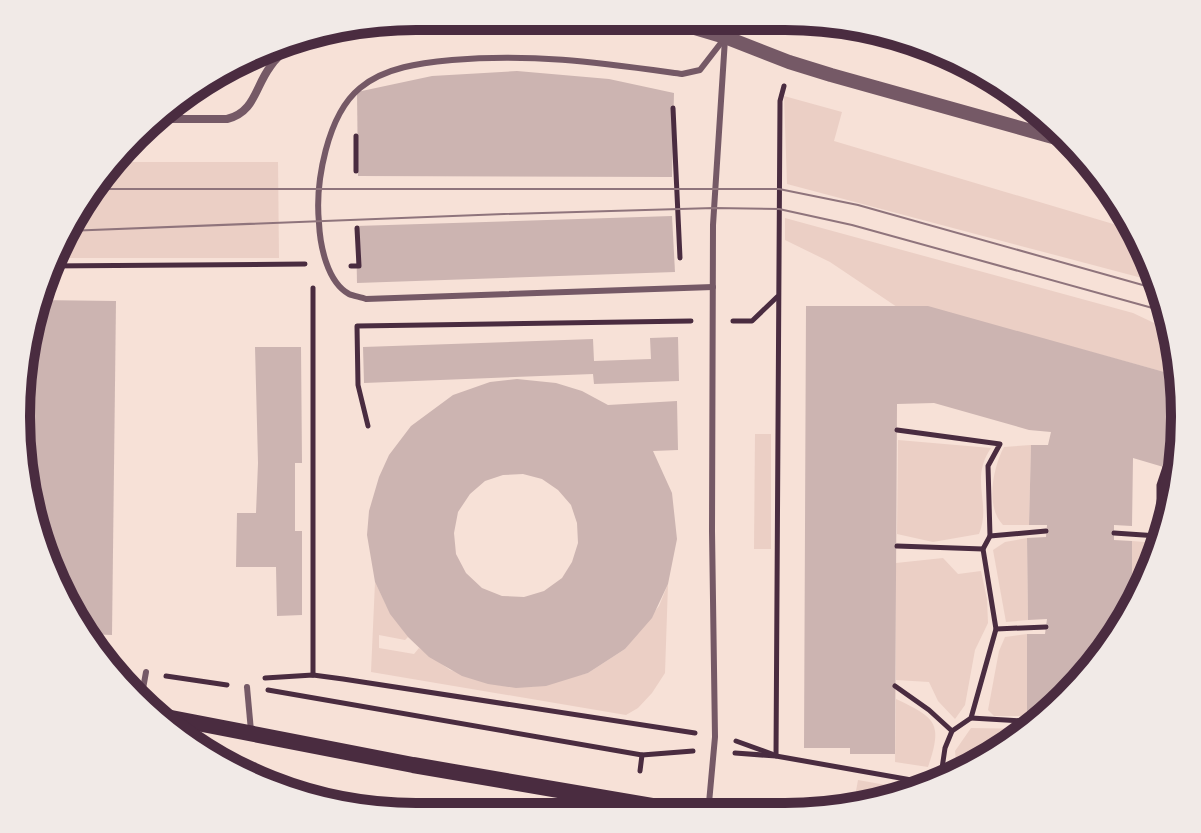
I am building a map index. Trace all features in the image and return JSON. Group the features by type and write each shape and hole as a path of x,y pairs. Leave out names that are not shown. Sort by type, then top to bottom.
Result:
{"main road":[{"path":"176,719 638,803"}],"street":[{"path":"728,30 817,71 1051,136"},
{"path":"170,119 227,119 237,116 249,107 268,68 279,56"}],"lane":[{"path":"713,287 366,299 349,294 337,283 327,264 318,222 323,162 341,111 352,95 376,77 428,62 525,56 682,74 700,70 725,30"},
{"path":"709,803 715,737 713,225 726,30"},
{"path":"143,690 146,672"},
{"path":"247,687 252,734"}],"path":[{"path":"776,756 780,101 783,91"},
{"path":"673,108 680,258"},
{"path":"357,228 359,266"},
{"path":"313,264 313,675"},
{"path":"60,266 327,264"},
{"path":"368,426 358,385 357,326 655,320"},
{"path":"897,430 1000,444 988,466 990,536 983,549 996,629 971,718"},
{"path":"1158,515 1159,485 1165,467"},
{"path":"990,536 1046,531"},
{"path":"1114,533 1152,536"},
{"path":"897,546 983,549"},
{"path":"996,629 1046,627"},
{"path":"124,669 642,755 640,771"},
{"path":"247,687 265,678 313,675 674,728 749,744 776,756"},
{"path":"895,686 952,731"},
{"path":"942,769 945,748 952,731 971,718 1022,721"},
{"path":"745,753 914,780"}],"shaded area":[{"path":"784,96 842,112 834,141 1121,226 1145,278 1142,278 787,184"},
{"path":"126,162 278,162 279,258 64,258 95,202"},
{"path":"785,218 1133,313 1160,326 1169,373 1029,335 897,307 830,262 785,240"},
{"path":"755,434 771,434 771,549 754,549"},
{"path":"898,440 991,448 982,471 983,512 979,534 933,542 897,534"},
{"path":"1031,445 1029,525 1003,525 997,517 993,498 994,476 1000,455 1004,447"},
{"path":"1027,538 1028,620 1006,622 993,550 1005,542"},
{"path":"1132,541 1150,542 1142,564 1132,585"},
{"path":"943,558 958,574 981,571 987,599 988,623 975,650 965,705 955,719 938,701 929,682 896,680 896,563"},
{"path":"375,582 386,605 408,637 405,640 379,635 379,648 414,654 419,648 450,670 502,686 531,687 588,673 625,649 659,606 668,584 665,673 652,693 638,708 626,715 371,672"},
{"path":"1027,634 1027,716 994,716 988,710 999,651 1005,637"},
{"path":"896,699 920,711 933,724 935,740 928,767 895,762"},
{"path":"971,728 1012,729 956,762 955,751"},
{"path":"858,780 895,787 885,790 855,797"}],"building":[{"path":"517,71 609,79 674,93 672,177 358,176 357,92 432,76"},
{"path":"672,216 675,272 357,283 356,226"},
{"path":"48,300 116,301 112,635 97,634 82,610 59,564 37,492 31,442 31,391 37,341"},
{"path":"806,306 928,306 1169,373 1171,416 1168,468 1133,458 1132,526 1114,525 1114,540 1132,541 1132,585 1091,652 1058,690 1028,716 1027,634 1045,634 1047,619 1028,620 1027,538 1046,537 1047,525 1029,525 1031,445 1048,445 1051,432 1029,430 934,403 897,404 895,754 850,754 850,748 804,748"},
{"path":"678,337 679,381 594,384 593,374 364,383 363,347 593,339 594,361 651,359 650,338"},
{"path":"255,347 301,347 302,463 295,463 295,531 302,531 302,615 277,616 276,567 236,567 237,513 256,513"},
{"path":"517,379 556,383 582,391 608,405 677,401 678,450 653,451 672,493 677,539 668,584 652,618 625,649 588,673 546,686 516,688 488,684 462,676 429,657 390,614 375,582 367,535 369,511 389,455 411,426 453,395 490,382","holes":["523,474 542,479 558,490 571,505 577,523 578,543 572,562 562,578 544,591 524,597 502,596 482,588 466,573 456,554 454,533 458,512 470,494 485,481 503,475"]}],"tram line":[{"path":"104,189 779,189 858,205 1148,287"},
{"path":"78,231 504,214 779,209 852,225 1156,309"}]}
